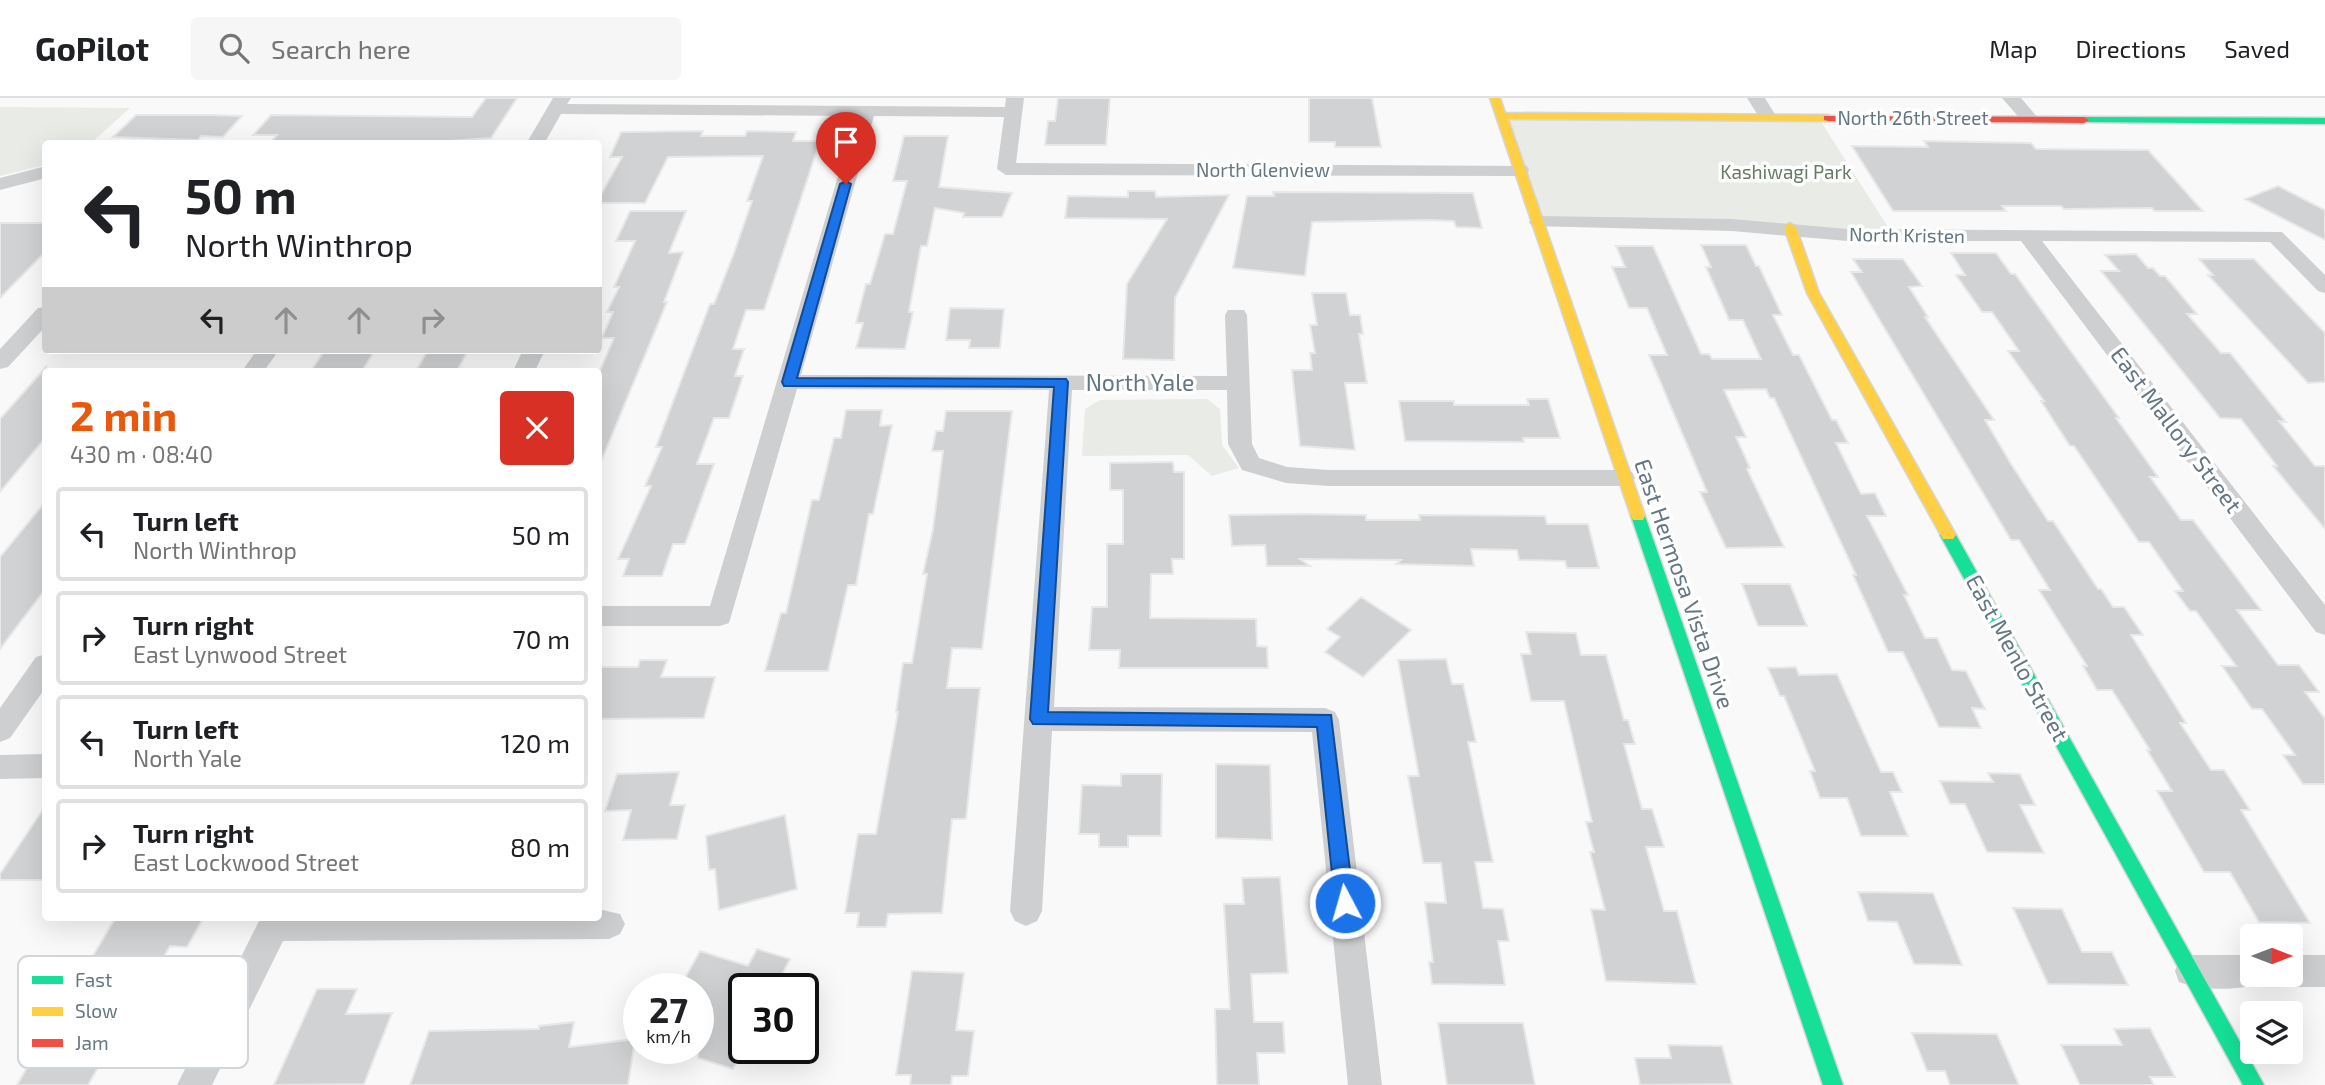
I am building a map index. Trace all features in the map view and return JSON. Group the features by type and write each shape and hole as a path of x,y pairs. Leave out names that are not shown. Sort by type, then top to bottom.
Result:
{"street":[{"name":"East Hermosa Vista Drive","path":"1495,98 1833,1085"},
{"path":"1756,98 1767,116"},
{"path":"2011,98 2029,118"},
{"path":"537,140 558,104 787,104 867,110 1014,105"},
{"name":"North Glenview","path":"1014,105 1006,169 1520,170"},
{"path":"602,616 720,616 867,110"},
{"name":"North 26th Street","path":"1500,116 2325,121"},
{"path":"1,184 42,173"},
{"name":"North Kristen","path":"1539,222 1668,222 1790,227 1848,235 2275,236 2325,287"},
{"name":"East Menlo Street","path":"1790,227 1813,293 2254,1085"},
{"name":"East Mallory Street","path":"2027,236 2325,625"},
{"path":"1236,314 1240,444 1250,464 1286,475 1329,478 1623,478"},
{"path":"0,362 42,317"},
{"name":"North Yale","path":"789,382 1238,383"},
{"path":"1026,911 1061,382"},
{"path":"0,730 42,671"},
{"path":"1039,719 1325,720 1365,1085"},
{"path":"0,767 42,766"},
{"path":"248,978 276,922 609,925"},
{"path":"2191,971 2240,971"},
{"path":"2303,971 2325,971"},
{"path":"194,1085 203,1068"}],"green space":[{"path":"0,107 130,108 94,140 42,140 42,166 0,176"},
{"name":"Kashiwagi Park","path":"1500,116 1818,117 1893,235 1539,222"},
{"path":"1207,399 1220,409 1222,445 1239,468 1212,476 1188,455 1082,456 1085,409 1100,400"}],"building":[{"path":"486,98 517,98 491,138 273,140 277,135 253,135 271,115 472,117"},
{"path":"1058,98 1110,98 1106,145 1045,145 1048,121 1055,121"},
{"path":"1309,98 1372,98 1381,147 1335,147 1335,142 1309,142"},
{"path":"136,115 242,116 223,137 201,136 198,140 113,137"},
{"path":"703,131 701,136 745,136 747,131 796,132 793,141 820,141 764,310 746,310 733,349 744,349 735,376 743,376 729,418 714,418 697,464 714,464 685,544 673,544 662,576 623,576 629,559 618,559 651,486 645,486 662,447 656,447 710,304 714,304 734,253 752,201 747,201 763,156 668,157 645,203 602,203 602,193 622,157 610,157 621,132"},
{"path":"904,136 948,136 939,187 1012,193 1002,217 963,217 964,213 935,208 927,246 921,246 909,312 913,312 905,349 856,348 863,323 856,323 866,284 870,284 885,234 893,234 907,181 893,181"},
{"path":"1924,141 2031,143 2036,149 2148,150 2203,211 2002,206 2006,211 1893,211 1852,146 1928,147"},
{"path":"2278,186 2325,210 2325,240 2245,199"},
{"path":"1128,191 1155,191 1156,197 1229,195 1175,298 1174,360 1123,359 1127,284 1167,219 1065,218 1068,196 1128,197"},
{"path":"1273,192 1473,193 1482,228 1456,227 1454,221 1428,220 1312,222 1305,276 1233,268 1247,196 1274,196"},
{"path":"630,211 686,211 669,253 683,252 664,302 667,302 602,459 601,368 614,338 602,338 613,312 607,312 619,287 614,287 635,241 616,241"},
{"path":"0,223 42,223 42,255 0,298"},
{"path":"1701,245 1746,245 1756,266 1759,266 1782,315 1773,315 1793,355 1799,355 1832,420 1836,420 1848,443 1836,443 1861,494 1875,493 1886,516 1867,516 1908,595 1904,595 1925,638 1937,638 1952,670 1966,671 1985,709 1972,708 1981,728 1939,727 1903,652 1888,652 1853,575 1856,575 1774,398 1770,398 1766,389 1724,390 1746,437 1736,437 1750,468 1747,469 1784,547 1726,548 1700,492 1707,492 1649,355 1667,355 1647,308 1629,308 1612,267 1625,267 1616,246 1653,246 1701,354 1709,354 1712,359 1761,359 1743,320 1729,320 1706,267 1711,267"},
{"path":"1951,253 1996,253 2011,274 2015,274 2119,418 2116,418 2158,477 2150,477 2181,520 2193,520 2261,610 2237,610 2278,665 2299,665 2319,692 2305,692 2325,719 2325,784 2303,784 2283,755 2295,755 2262,709 2252,709 2222,666 2236,666 2196,611 2190,611 2175,591 2183,591 2149,542 2139,542 2074,446 2070,446 2041,401 2044,401 2008,351 2019,351 1992,312 1982,312 1956,275 1965,275"},
{"path":"2136,254 2148,268 2153,268 2160,276 2165,276 2197,314 2187,314 2221,353 2230,353 2286,422 2279,421 2315,466 2325,466 2325,529 2273,466 2277,466 2241,419 2220,418 2101,271 2119,271 2105,255"},
{"path":"1853,259 1903,259 1922,286 1909,287 1928,317 1925,317 1994,420 1985,420 2011,464 2048,521 2053,521 2098,589 2101,589 2113,607 2124,607 2143,635 2131,635 2186,723 2180,723 2211,770 2224,770 2250,810 2241,810 2310,923 2259,922 2230,872 2204,872 2157,791 2172,791 2147,750 2150,750 2112,690 2097,690 2083,666 2087,666 2039,590 2050,590 2019,540 2011,540 1851,272 1862,272"},
{"path":"2199,259 2254,259 2325,333 2325,382 2308,383 2208,275 2213,275"},
{"path":"1312,293 1346,293 1350,315 1360,315 1363,334 1359,334 1367,383 1345,383 1355,450 1300,446 1292,370 1312,370 1310,353 1315,353 1310,325 1317,325"},
{"path":"950,308 1004,309 1000,348 969,348 970,340 946,340"},
{"path":"322,354 373,354 364,368 313,368"},
{"path":"426,354 466,354 459,368 418,368"},
{"path":"42,372 42,442 0,492 0,419"},
{"path":"1527,399 1548,399 1560,438 1523,438 1524,442 1405,441 1399,401 1454,401 1454,405 1529,405"},
{"path":"846,410 882,410 880,426 892,425 873,514 869,514 856,585 848,585 828,671 765,671 781,613 786,613 812,500 819,500 834,438 841,438"},
{"path":"946,411 1012,411 982,649 952,648 947,688 980,688 966,819 952,819 942,913 888,914 886,927 857,927 859,913 845,913 858,834 876,834 898,712 903,663 912,663 943,451 932,451 936,431 943,431"},
{"path":"1173,462 1174,472 1184,472 1184,559 1172,559 1173,574 1151,574 1150,618 1256,619 1257,646 1267,647 1268,668 1119,668 1120,650 1089,650 1092,607 1107,607 1107,544 1123,544 1123,490 1110,490 1110,463"},
{"path":"42,506 42,593 0,649 0,557"},
{"path":"1229,515 1366,515 1366,520 1420,520 1419,515 1545,516 1547,524 1588,524 1599,568 1567,568 1565,561 1519,560 1517,550 1471,549 1474,566 1396,564 1401,560 1300,559 1310,566 1267,566 1265,545 1232,546"},
{"path":"1742,584 1790,584 1807,626 1758,626"},
{"path":"1361,597 1411,630 1363,677 1325,652 1340,637 1327,629"},
{"path":"1526,632 1576,633 1581,655 1606,655 1624,720 1628,720 1635,744 1624,744 1642,809 1652,809 1664,847 1646,847 1664,911 1677,911 1696,984 1606,981 1591,909 1605,910 1590,852 1594,852 1586,822 1592,822 1564,701 1531,701 1521,654 1531,654"},
{"path":"1446,659 1452,684 1463,684 1476,742 1468,742 1493,862 1475,862 1483,908 1503,909 1509,941 1498,941 1505,985 1432,984 1429,962 1433,962 1425,902 1446,903 1441,863 1423,863 1408,776 1419,776 1398,660"},
{"path":"640,660 667,660 661,677 715,677 704,718 602,719 602,667 638,667"},
{"path":"1796,667 1799,675 1837,674 1881,772 1893,772 1902,792 1890,792 1908,836 1861,836 1847,798 1820,798 1810,771 1815,771 1784,696 1780,696 1768,668"},
{"path":"1216,764 1270,765 1272,840 1216,838"},
{"path":"679,772 670,805 685,805 677,839 623,840 631,810 605,811 617,774"},
{"path":"1988,773 2020,774 2035,805 2020,805 2044,853 1987,852 1965,804 1950,804 1940,781 1993,782"},
{"path":"1121,774 1162,774 1161,836 1128,836 1128,847 1099,847 1099,834 1079,834 1082,785 1121,786"},
{"path":"42,811 42,880 0,880 0,874"},
{"path":"785,815 797,889 719,910 715,869 709,870 706,836"},
{"path":"1280,877 1288,973 1251,974 1254,1022 1283,1022 1285,1053 1257,1053 1259,1085 1217,1085 1215,1009 1230,1009 1224,904 1244,904 1242,878"},
{"path":"1858,892 1933,893 1962,965 1914,964 1897,922 1868,921"},
{"path":"2013,908 2062,909 2082,952 2112,952 2128,985 2048,984"},
{"path":"114,921 202,921 187,947 170,946 164,956 93,956"},
{"path":"757,949 790,959 783,973 728,973 728,1064 736,1064 733,1069 714,1063 714,973 688,973 700,951 748,966"},
{"path":"912,971 964,973 956,1030 974,1031 968,1076 952,1076 951,1085 910,1085 911,1075 896,1075"},
{"path":"317,989 357,989 346,1014 392,1013 364,1084 274,1085"},
{"path":"574,1022 569,1047 623,1040 623,1064 631,1064 628,1085 410,1085 429,1031 539,1029 539,1026"},
{"path":"1438,1023 1523,1023 1535,1085 1447,1085"},
{"path":"2150,1028 2175,1077 2150,1077 2154,1085 2080,1085 2061,1045 2122,1045 2114,1029"},
{"path":"1912,1033 1997,1034 2019,1085 1950,1085 1945,1071 1927,1071"},
{"path":"1668,1045 1722,1046 1732,1084 1640,1085 1635,1058 1671,1058"},
{"path":"27,1068 98,1068 88,1085 17,1085"}],"traffic: fast":[{"path":"2084,120 2325,121"},
{"path":"1638,516 1833,1085"},
{"path":"1948,535 2254,1085"}],"traffic: slow":[{"path":"1495,98 1638,516"},
{"path":"1500,116 1828,118"},
{"path":"1790,227 1813,293 1948,535"}],"traffic: jam":[{"path":"1828,118 2084,120"}],"route":[{"path":"846,184 789,382 1061,382 1039,719 1325,720 1345,903"}]}
